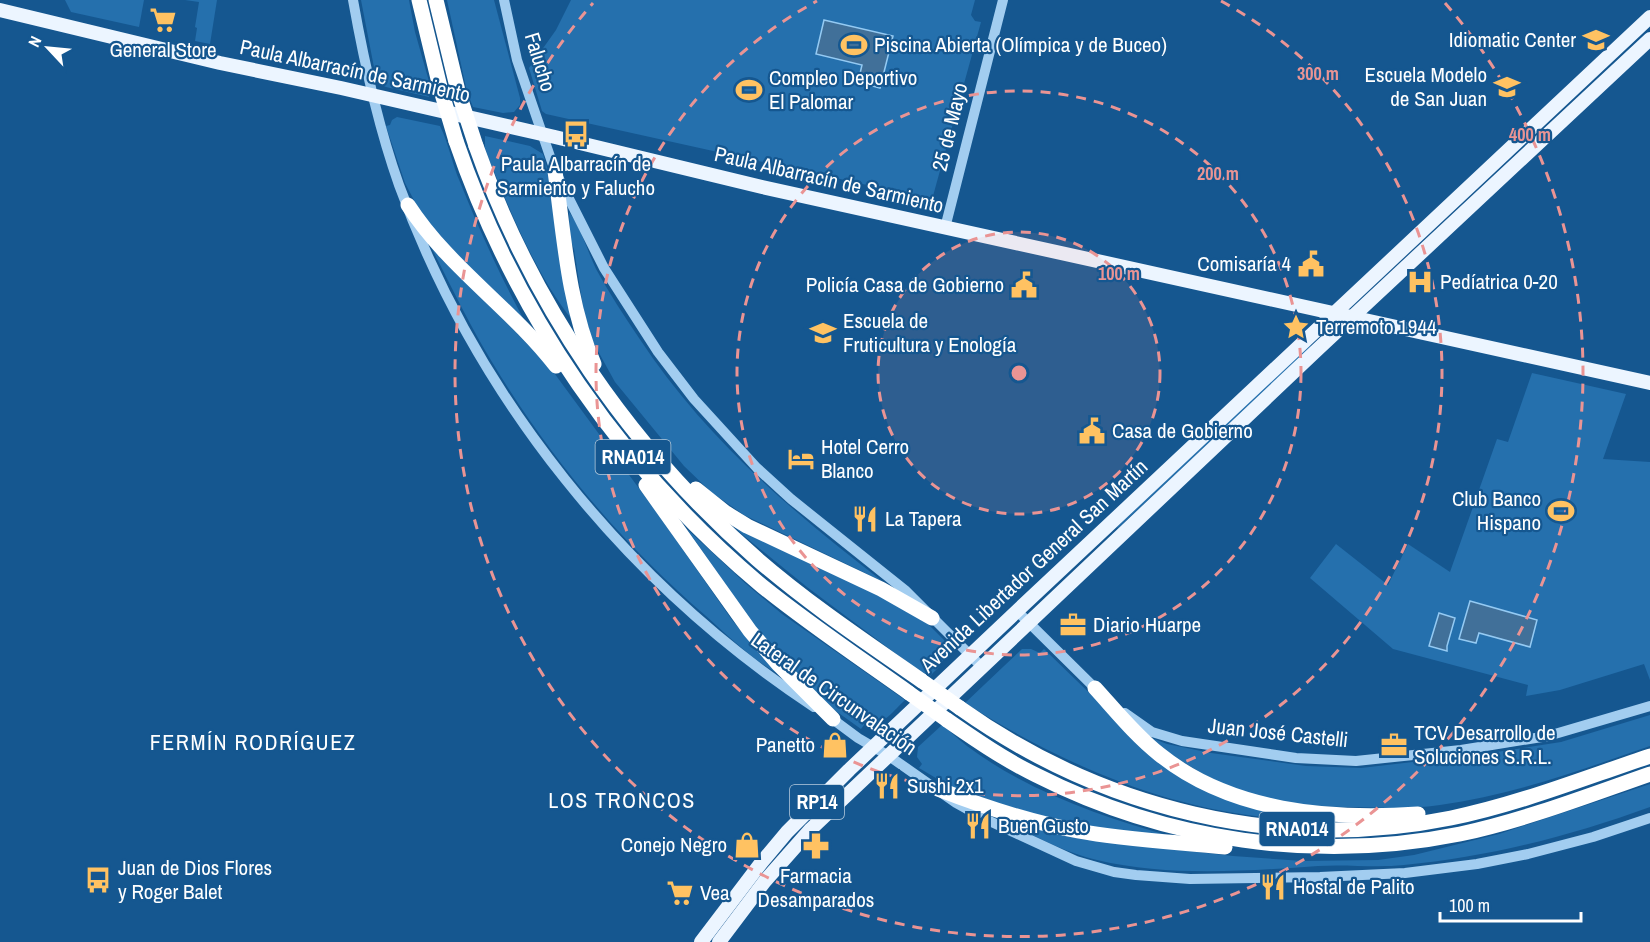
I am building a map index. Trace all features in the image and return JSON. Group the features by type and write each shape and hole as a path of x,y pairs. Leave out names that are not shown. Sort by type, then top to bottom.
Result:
{"highway":[{"name":"RNA014","path":"419,0 456,141 485,218 523,295 550,342 606,424 671,500 733,560 802,617 947,720 1034,775 1082,797 1141,818 1203,834 1303,846 1367,846 1430,839 1491,826 1574,801 1650,774"},
{"name":"RNA014","path":"436,0 458,91 476,146 503,215 529,270 557,320 618,409 652,453 702,507 763,564 834,619 960,708 1014,743 1084,778 1141,800 1209,818 1275,828 1345,830 1452,818 1541,794 1650,756"},
{"path":"555,171 580,329 596,369 618,409"},
{"path":"408,206 436,244 526,332 606,424 651,492 750,631 778,664 833,719"},
{"path":"652,453 736,519 881,589 932,618"},
{"path":"1095,688 1131,729 1160,755 1208,784 1247,800 1302,812 1341,814 1401,815 1483,810"},
{"path":"938,789 1033,821 1090,833 1295,853 1341,853 1367,846"}],"main road":[{"name":"Paula Albarracín de Sarmiento","path":"0,10 220,63 542,134 762,187 1650,382"},
{"name":"Avenida Libertador General San Martín","path":"701,942 761,862 787,832 873,747 1650,17"},
{"name":"Avenida Libertador General San Martín","path":"719,942 765,881 808,831 1650,39"}],"street":[{"name":"Lateral de Circunvalación","path":"353,0 373,96 396,176 436,271 473,343 514,409 562,476 639,563 697,618 754,664 858,738 889,756 956,803 1076,861 1114,872 1179,878 1389,875 1441,869 1536,852 1593,837 1650,818"},
{"name":"Falucho","path":"504,0 518,60 542,134"},
{"name":"25 de Mayo","path":"945,228 1003,0"},
{"path":"542,134 555,171 604,268 653,346 694,399 733,443 782,491 906,591 982,667"},
{"name":"Juan José Castelli","path":"1017,611 1095,688 1131,719 1161,735 1182,741 1336,761 1378,760 1528,740 1577,729 1650,706"}],"shaded area":[{"path":"65,0 144,0 139,27 71,12"},
{"path":"185,0 217,0 210,44 195,41 199,2"},
{"path":"361,0 409,0 415,32 430,85 429,97 377,83"},
{"path":"447,0 494,0 520,98 520,105 514,112 503,113 473,107 467,92"},
{"name":"Compleo Deportivo El Palomar","path":"571,0 975,0 971,15 975,21 981,22 933,196 926,198 546,114 542,111 529,68 556,30"},
{"name":"Piscina Abierta (Olímpica y de Buceo)","path":"824,20 893,36 880,88 858,82 862,65 816,54"},
{"path":"397,117 440,126 457,175 476,219 529,329 428,227 405,183 386,126"},
{"path":"485,136 530,146 543,154 549,174 573,321 547,283 525,242 488,157"},
{"path":"569,212 596,269 617,304 664,374 691,408 750,470 782,499 882,581 744,515 711,492 684,466 615,382 593,342 584,313 574,249 570,239"},
{"path":"430,245 549,366 732,620 777,673 740,647 675,588 616,529 589,498 538,432 492,362"},
{"path":"1310,344 1311,347 1117,527"},
{"name":"Club Banco Hispano","path":"1532,373 1626,394 1603,459 1650,462 1650,680 1644,664 1560,690 1526,696 1528,685 1393,649 1310,578 1336,544 1388,585 1408,544 1450,572 1497,439 1508,442"},
{"path":"723,516 883,594 925,621 945,641 941,645 944,655 940,666 930,676 915,668 807,587"},
{"path":"687,529 782,614 905,700 881,722 870,726 864,725 861,729 833,709 771,650"},
{"path":"1470,601 1537,620 1530,647 1479,633 1476,643 1459,639"},
{"path":"1439,613 1455,618 1447,651 1429,646"},
{"path":"1022,649 1031,649 1040,653 1044,649 1142,744 1161,759 1318,820 1270,818 1224,811 1178,801 1133,787 1047,750 965,703"},
{"path":"1650,715 1650,746 1572,773 1494,795 1467,801 1408,808 1322,806 1259,796 1206,776 1144,735 1167,744 1211,753 1306,766 1361,768 1561,742"},
{"path":"942,725 990,762 1040,789 1120,821 1174,837 1077,827 956,790 919,768 922,764 917,757 918,747"},
{"path":"1650,784 1650,807 1590,827 1498,851 1393,866 1207,871 1151,869 1085,857 1005,821 1082,839 1233,856 1303,861 1378,860 1414,855 1499,834"}],"place":[{"name":"General Store","path":"163,20"},
{"name":"Idiomatic Center","path":"1596,40"},
{"name":"Piscina Abierta (Olímpica y de Buceo)","path":"854,45"},
{"name":"Escuela Modelo de San Juan","path":"1507,87"},
{"name":"Compleo Deportivo El Palomar","path":"749,90"},
{"name":"Paula Albarracín de Sarmiento y Falucho","path":"576,134"},
{"name":"Comisaría 4","path":"1311,264"},
{"name":"Pedíatrica 0-20","path":"1420,282"},
{"name":"Policía Casa de Gobierno","path":"1024,285"},
{"name":"Terremoto 1944","path":"1296,327"},
{"name":"Escuela de Fruticultura y Enología","path":"823,333"},
{"name":"Casa de Gobierno","path":"1092,431"},
{"name":"Hotel Cerro Blanco","path":"801,459"},
{"name":"Club Banco Hispano","path":"1561,511"},
{"name":"La Tapera","path":"865,519"},
{"name":"Diario Huarpe","path":"1073,625"},
{"name":"Panetto","path":"835,745"},
{"name":"TCV Desarrollo de Soluciones S.R.L.","path":"1394,745"},
{"name":"Sushi 2x1","path":"887,786"},
{"name":"Buen Gusto","path":"978,826"},
{"name":"Conejo Negro","path":"747,845"},
{"name":"Farmacia Desamparados","path":"816,846"},
{"name":"Juan de Dios Flores y Roger Balet","path":"98,880"},
{"name":"Hostal de Palito","path":"1273,887"},
{"name":"Vea","path":"680,893"}],"district":[{"name":"FERMÍN RODRÍGUEZ","path":"253,742"},
{"name":"LOS TRONCOS","path":"622,800"}]}
